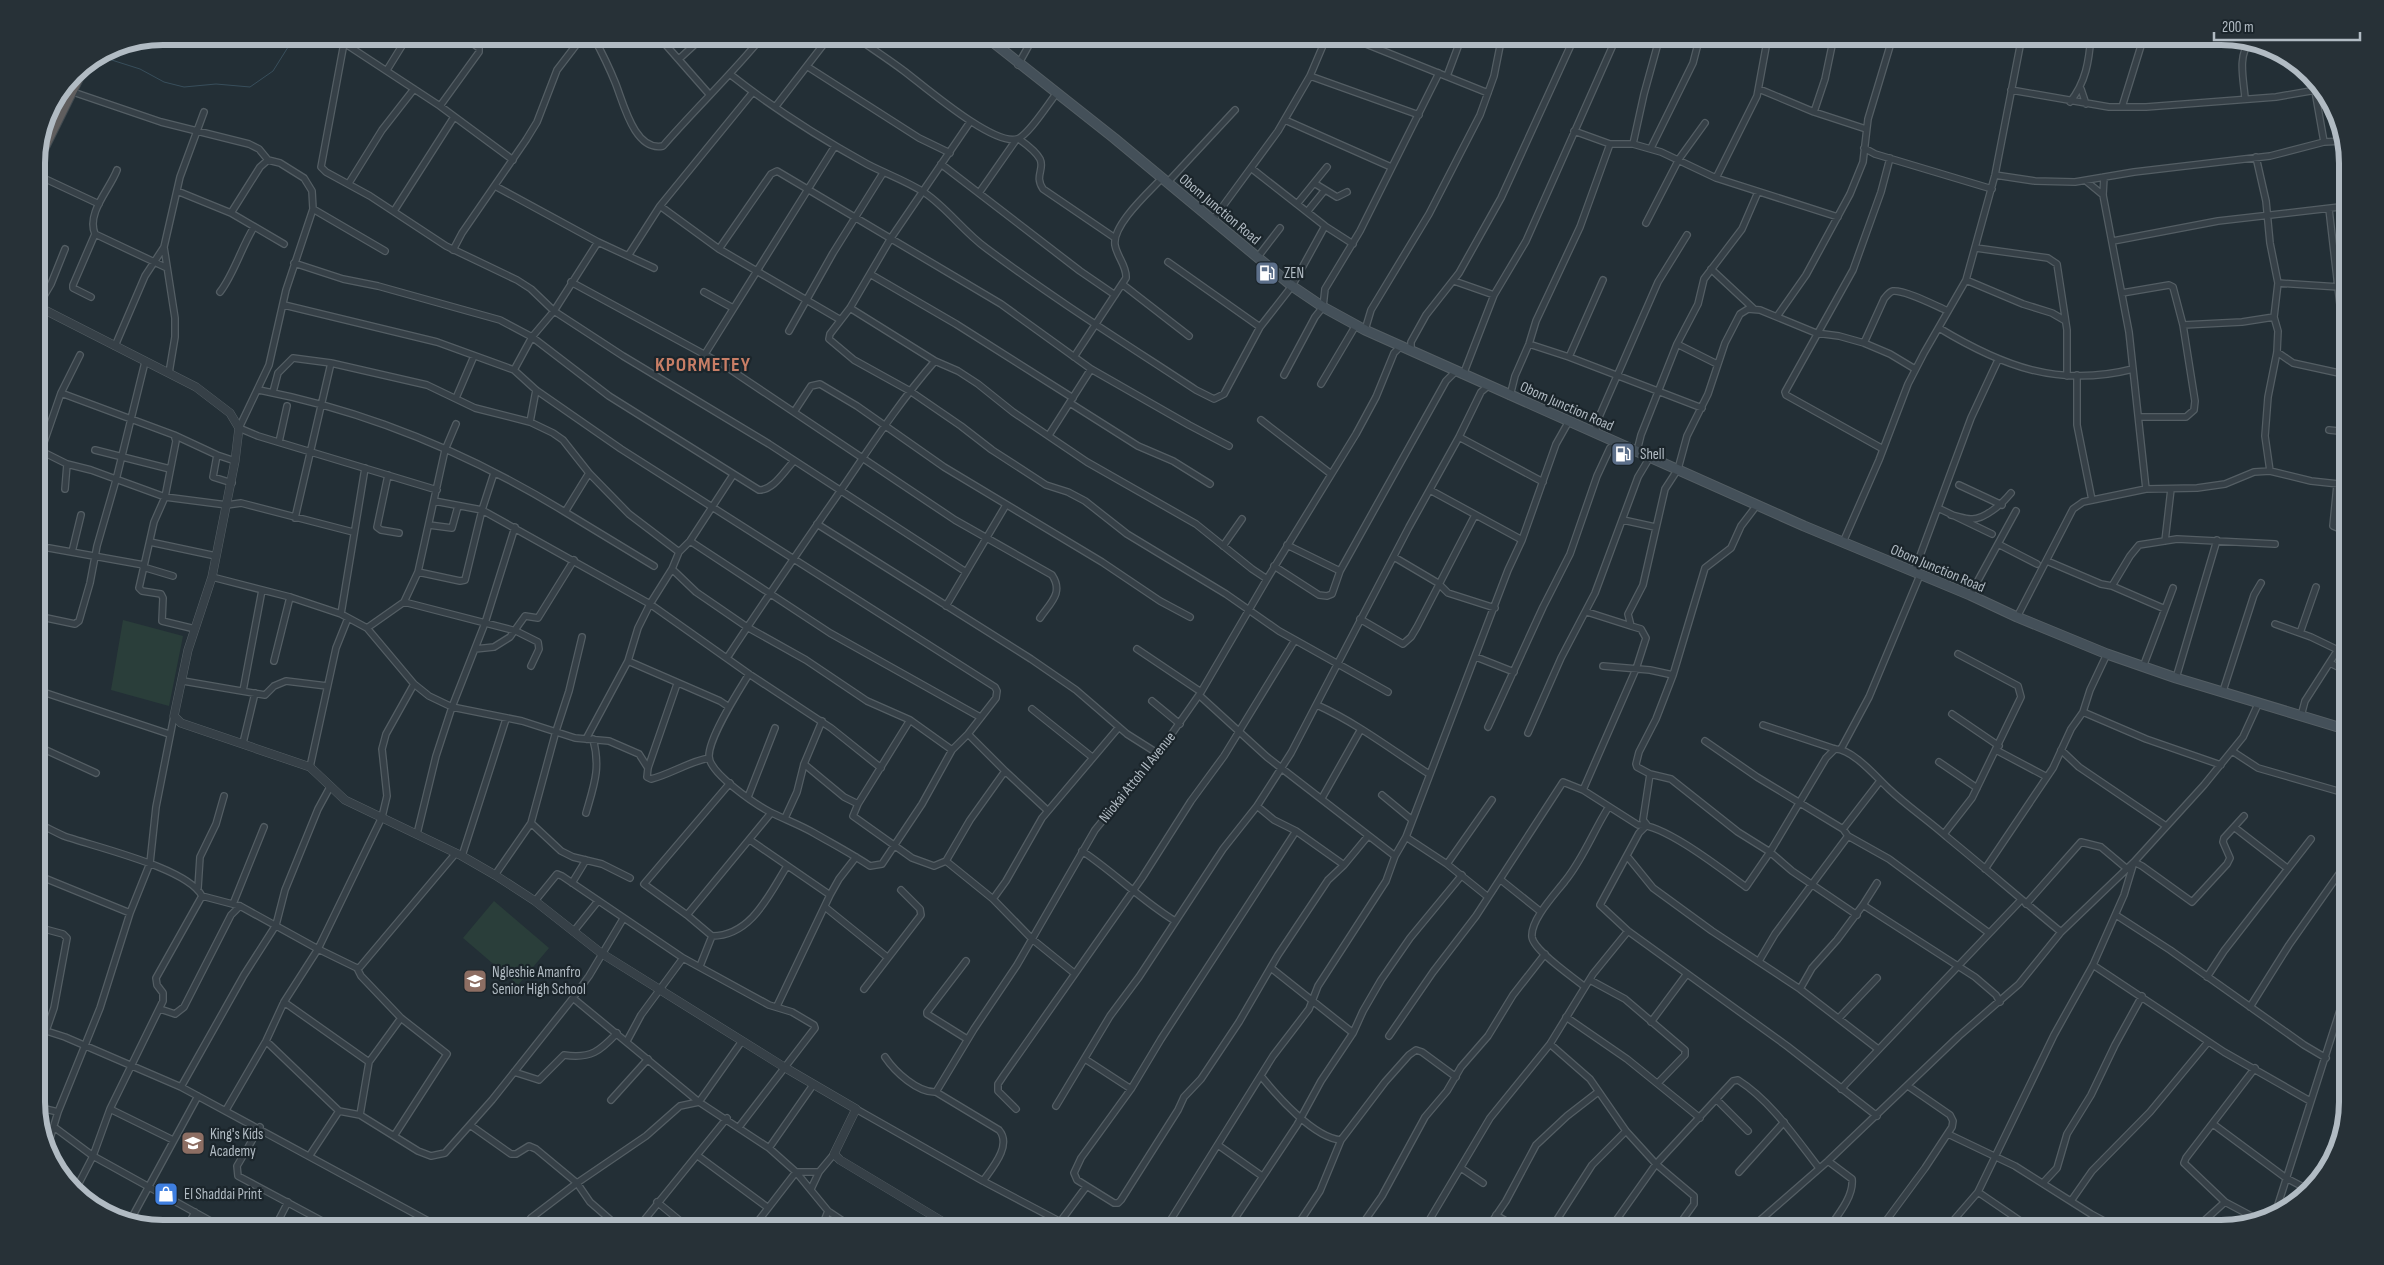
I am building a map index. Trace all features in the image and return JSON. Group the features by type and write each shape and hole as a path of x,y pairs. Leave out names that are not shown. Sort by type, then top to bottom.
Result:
{"highway":[{"path":"48,135 71,88"}],"main road":[{"name":"Obom Junction Road","path":"995,45 1165,180 1212,222 1292,286 1323,307 1365,330 1846,544 2107,654 2176,678 2339,727"}],"street":[{"path":"344,45 321,167 326,172 349,183 453,250 517,280 531,289 554,310 678,391 730,420 966,572"},
{"path":"347,45 440,106 513,160"},
{"path":"386,70 402,45"},
{"path":"440,106 479,52 479,48 475,45"},
{"path":"453,250 537,122 557,70 575,45"},
{"path":"598,45 622,98 626,118 635,131 654,146 663,146 709,94 731,75 756,45"},
{"path":"666,45 709,94"},
{"path":"679,60 695,45"},
{"path":"776,106 824,45"},
{"path":"867,45 903,70 970,122 1010,141 1018,139"},
{"path":"1018,65 1029,45"},
{"path":"1212,222 1285,120 1310,76 1323,45"},
{"path":"1370,45 1488,92"},
{"path":"1380,49 1381,45"},
{"path":"1447,76 1459,45"},
{"path":"1365,330 1371,310 1429,214 1461,155 1484,105 1494,76 1500,45"},
{"path":"1411,351 1411,342 1426,314 1454,281 1501,198 1571,45"},
{"path":"1274,566 1304,586 1327,596 1332,594 1340,571 1446,382 1460,373 1494,295 1526,241 1613,45"},
{"path":"1633,144 1658,45"},
{"path":"1650,148 1693,63 1698,45"},
{"path":"1716,178 1738,137 1759,89 1766,45"},
{"path":"1814,112 1825,78 1832,45"},
{"path":"1778,315 1806,275 1838,217 1863,162 1866,129 1890,45"},
{"path":"1846,544 1844,540 1915,369 1966,280 1992,189 2020,45"},
{"path":"2070,102 2080,89 2087,68 2090,45"},
{"path":"2122,107 2141,45"},
{"path":"2244,98 2242,62 2245,48"},
{"path":"808,67 919,138 950,153"},
{"path":"1284,375 1315,317 1323,307 1326,289 1353,244 1439,73"},
{"path":"731,75 753,92 834,146 922,192 939,203 962,229 986,248 1095,324 1196,390 1214,399 1224,394 1260,327 1292,286 1325,226"},
{"path":"1310,76 1419,115"},
{"path":"349,183 382,130 414,89"},
{"path":"1759,89 1814,112 1866,129"},
{"path":"2080,89 2086,104"},
{"path":"2011,90 2070,102 2122,107 2146,107 2276,97 2315,91"},
{"path":"50,1138 58,1112 85,1047 130,913 150,863 156,807 169,734 195,629 212,577 236,461 239,428 259,390 269,365 294,262 313,209 312,191 304,178 280,163 268,160 259,148 161,122 70,91"},
{"path":"628,256 660,206 753,92"},
{"path":"2315,92 2324,142"},
{"path":"979,193 1018,139 1056,94"},
{"path":"1074,357 1126,278 1126,272 1116,247 1115,238 1134,207 1165,180 1235,110"},
{"path":"169,373 175,337 175,318 164,247 182,170 204,112"},
{"path":"394,211 454,117"},
{"path":"1285,120 1392,167"},
{"path":"970,122 891,238 850,308 830,334 829,339 854,360 910,391 992,450 1046,485 1068,492 1085,501 1127,534 1226,594 1295,640 1388,692"},
{"path":"1646,223 1679,159 1705,123"},
{"path":"1574,131 1610,144 1633,144 1650,148 1679,159 1716,178 1838,217"},
{"path":"1018,139 1040,157 1041,164 1038,175 1039,184 1043,190 1115,238"},
{"path":"1995,175 2052,183 2086,181 2104,177 2256,158 2324,142 2337,141"},
{"path":"1510,396 1515,376 1529,344 1536,321 1580,227 1610,144"},
{"path":"704,354 834,146"},
{"path":"1864,148 1875,154 1992,189"},
{"path":"1863,162 1875,154"},
{"path":"1883,449 1786,395 1786,388 1853,270 1878,200 1890,158"},
{"path":"2256,158 2269,215 2270,242 2278,283 2274,316 2278,331 2277,352 2265,425 2270,471"},
{"path":"231,213 260,167 268,160"},
{"path":"941,164 1080,271 1115,295"},
{"path":"1297,204 1327,167"},
{"path":"1250,168 1325,226 1353,244"},
{"path":"90,298 73,288 73,285 95,234 93,221 99,204 117,170"},
{"path":"718,249 774,171 808,188 1001,304 1091,369 1204,434 1229,446"},
{"path":"789,331 883,173"},
{"path":"2104,177 2103,196 2114,241 2122,293 2139,417 2146,489"},
{"path":"45,179 99,204"},
{"path":"2086,181 2103,196"},
{"path":"1314,183 1324,191 1337,197 1347,192"},
{"path":"495,186 598,242 654,268"},
{"path":"177,191 231,213 284,244"},
{"path":"1307,212 1324,191"},
{"path":"1637,451 1641,434 1677,344 1698,304 1704,280 1710,269 1742,229 1758,192"},
{"path":"660,206 691,227 718,249 840,319"},
{"path":"2114,241 2170,229 2339,207"},
{"path":"313,209 385,251"},
{"path":"2278,283 2339,287 2329,209"},
{"path":"220,292 228,282 242,248 254,227"},
{"path":"1257,258 1280,228"},
{"path":"95,234 167,268"},
{"path":"1596,433 1596,424 1658,282 1687,235"},
{"path":"514,370 532,337 554,310 598,242"},
{"path":"115,346 153,262 164,247"},
{"path":"1976,248 2054,260 2057,264 2068,354 2067,376"},
{"path":"45,293 66,249"},
{"path":"294,262 343,279 378,286 486,314 532,337 609,396 759,490 766,490 794,461"},
{"path":"1168,262 1260,327"},
{"path":"1710,269 1754,309"},
{"path":"870,274 956,324 1138,446 1174,461 1210,484"},
{"path":"1569,357 1603,280"},
{"path":"1966,280 2023,304 2052,313 2064,320"},
{"path":"1454,281 1494,295"},
{"path":"571,282 704,354 756,385 955,520 1052,575 1057,583 1058,591 1040,618"},
{"path":"1122,284 1189,336"},
{"path":"2122,293 2169,285 2173,286 2183,325 2194,410 2186,416 2139,417"},
{"path":"704,292 733,308"},
{"path":"1864,344 1884,298 1889,292 1904,293 1948,311"},
{"path":"284,305 437,342 514,370 536,390 621,449 995,687 997,691 996,698 968,734 952,750 922,804 882,864 876,867 870,866 785,818 771,813 718,773 709,758 720,724 749,674"},
{"path":"850,308 934,362 958,372 978,384 1000,402 1087,462 1196,524 1266,578"},
{"path":"1631,626 1628,614 1643,585 1665,489 1678,469 1687,436 1702,408 1717,364 1740,314 1748,309 1754,309 1778,315 1816,333 1839,336 1890,354 1915,369"},
{"path":"2052,313 2063,309"},
{"path":"45,310 169,373 210,397 230,413 239,428 309,452 437,490"},
{"path":"2183,325 2242,322 2274,316"},
{"path":"1321,384 1356,325"},
{"path":"1939,328 1998,360 2035,372 2067,376 2132,370"},
{"path":"1529,344 1618,375 1702,408"},
{"path":"1677,344 1717,364"},
{"name":"Niiokai Attoh II Avenue","path":"936,1092 967,1039 1011,975 1082,851 1104,819 1180,724 1200,693 1266,578 1371,407 1394,353 1401,346"},
{"path":"2277,352 2292,363 2339,372"},
{"path":"45,434 61,393 80,354"},
{"path":"456,398 474,356"},
{"path":"273,392 278,373 291,358 331,363 427,385 475,408 530,422 563,440 590,473 641,524 679,552"},
{"path":"1389,1036 1500,880 1564,782 1583,790 1608,808 1638,825 1647,825 1671,835 1746,886 1770,852 1826,758 1838,749 1869,697 1917,573 1938,508 1971,418 1998,360"},
{"path":"45,618 78,623 90,583 94,556 116,480 145,362"},
{"path":"727,658 770,591 794,560 884,425 934,362"},
{"path":"294,518 331,363"},
{"path":"1049,435 1091,369"},
{"path":"2077,375 2077,425 2092,500"},
{"path":"794,412 811,386 820,384 944,466 1102,562 1160,601 1190,617"},
{"path":"1056,1106 1086,1059 1110,1016 1223,849 1257,806 1282,768 1317,705 1360,619 1459,438 1481,392 1488,386"},
{"path":"259,390 273,392 385,424 445,450 494,473 566,512 654,566"},
{"path":"530,422 536,390"},
{"path":"61,393 174,435 217,455 236,461"},
{"path":"279,442 287,406"},
{"path":"1261,420 1331,474"},
{"path":"1171,1220 1273,1056 1314,1000 1318,986 1386,881 1395,856 1406,836 1428,774 1476,657 1508,570 1522,540 1556,444 1569,421"},
{"path":"367,628 404,602 418,572 445,450 456,424"},
{"path":"2329,430 2339,431"},
{"path":"174,435 176,441 165,497 154,522 139,588 142,591 161,594 163,598 162,621 195,629"},
{"path":"1459,438 1543,482"},
{"path":"1488,727 1543,607 1570,554 1597,476 1610,448 1617,443"},
{"path":"95,450 170,469"},
{"path":"45,453 67,464 165,497 227,505 241,504 353,532"},
{"path":"217,455 213,477 232,483"},
{"path":"1528,733 1561,658 1587,612 1638,477 1650,457"},
{"path":"65,489 67,464"},
{"path":"341,614 365,468"},
{"path":"2017,617 2077,504 2146,489 2197,488 2225,484 2248,473 2270,471 2337,485 2333,526 2339,528"},
{"path":"418,572 460,581 465,580 482,510 494,473"},
{"path":"566,512 590,473"},
{"path":"388,475 378,527 381,530 399,533"},
{"path":"586,739 628,661 638,628 650,604 672,569 679,552 690,541 733,475"},
{"path":"1960,485 2002,505"},
{"path":"2165,541 2171,489"},
{"path":"1430,490 1522,540"},
{"path":"1951,514 1975,519 2002,505 2010,493"},
{"path":"434,501 482,510 650,604 749,674 822,722 881,768"},
{"path":"946,606 1006,505"},
{"path":"1757,505 1741,526 1731,548 1705,568 1673,674 1656,719 1637,759 1637,767 1650,774 1671,779 1738,832 1770,852 1787,868 1857,915"},
{"path":"429,525 452,528 458,506"},
{"path":"1938,508 1992,534"},
{"path":"1970,595 2016,511"},
{"path":"72,552 81,515"},
{"path":"1360,619 1403,644 1407,642 1418,628 1438,583 1475,515"},
{"path":"1223,546 1242,519"},
{"path":"1623,520 1655,527"},
{"path":"817,524 1031,658 1076,690 1119,727 1157,753"},
{"path":"417,834 425,795 452,707 485,623 515,528"},
{"path":"2176,678 2217,540"},
{"path":"2112,586 2139,545 2165,541 2217,540 2275,544"},
{"path":"690,541 770,591 830,633 980,717"},
{"path":"150,542 216,556"},
{"path":"1998,544 2036,564"},
{"path":"1287,545 1340,571"},
{"path":"49,548 144,566 173,576"},
{"path":"1394,557 1438,583 1448,593 1495,608"},
{"path":"475,649 494,647 516,631 525,616 538,618 574,560"},
{"path":"2047,561 2165,609"},
{"path":"672,569 696,592 747,627 806,660 867,701 910,720 952,750"},
{"path":"212,577 290,597 341,614 367,628 414,684 428,696 452,707 556,730 586,739 609,741 639,754 648,768"},
{"path":"2223,691 2254,595 2261,583"},
{"path":"2300,633 2316,587"},
{"path":"2143,667 2173,588"},
{"path":"243,691 262,590"},
{"path":"274,661 290,597"},
{"path":"404,602 516,631 539,644 531,666"},
{"path":"1583,790 1636,670 1646,635 1641,629 1587,612"},
{"path":"310,766 336,648 348,618"},
{"path":"2275,624 2338,650 2305,701 2301,716"},
{"path":"495,875 531,823 556,730 571,685 582,637"},
{"path":"1016,1109 1001,1096 998,1084 1133,891 1239,732 1295,640"},
{"path":"1137,649 1200,693 1239,732 1282,768 1395,856"},
{"path":"1944,834 1966,808 2021,697 2021,690 2018,686 1958,654"},
{"path":"1985,869 2047,777 2071,729 2082,712 2107,654"},
{"path":"1476,657 1514,672"},
{"path":"628,661 677,684 720,701 729,707"},
{"path":"2330,663 2339,668"},
{"path":"1603,666 1673,674"},
{"path":"182,681 264,695 274,686 286,682 327,686"},
{"path":"226,1110 266,1041 284,1002 318,949 382,818 387,796 382,749 386,734 414,684"},
{"path":"677,684 648,768 647,777 651,779 709,758"},
{"path":"45,693 169,734"},
{"path":"243,743 254,693"},
{"path":"1152,701 1180,724"},
{"path":"1760,1220 1828,1161 1959,1036 2019,984 2061,932 2134,862 2221,765 2243,737 2258,702"},
{"path":"1317,705 1335,713 1428,774"},
{"path":"1032,709 1092,757"},
{"path":"2082,712 2146,739 2221,765"},
{"path":"1952,714 1997,748 2047,777"},
{"path":"174,716 181,723 310,766 330,787 346,800 459,854 495,875 535,901 601,953 784,1068 983,1181 1056,1220"},
{"path":"357,968 360,967 459,854 506,719"},
{"path":"910,720 858,804 853,816 894,846 926,864 934,866 946,861 970,820 1005,771"},
{"path":"785,818 796,792 804,764 822,722"},
{"path":"1763,725 1838,749 1866,767 1909,808 1944,834 2061,932"},
{"path":"993,899 1048,810 1119,727"},
{"path":"748,797 775,728"},
{"path":"1322,798 1361,730"},
{"path":"968,734 1048,810"},
{"path":"586,813 598,772 593,739"},
{"path":"1705,741 1757,777 1843,829 1848,836 1889,859 1989,933"},
{"path":"45,750 96,773"},
{"path":"2061,750 2079,767 2166,826"},
{"path":"2232,751 2258,768 2339,791"},
{"path":"1939,762 1977,788"},
{"path":"804,764 844,797 858,804"},
{"path":"1647,825 1643,820 1650,774"},
{"path":"1843,829 1880,781"},
{"path":"730,783 644,884 712,936 727,934 745,926 755,915 787,866"},
{"path":"182,1087 244,976 276,925 285,890 318,809 330,787"},
{"path":"1382,795 1411,819"},
{"path":"224,796 216,824 200,857 198,888 202,896 240,906 252,915 276,925 318,949 357,968 361,976 401,1018 447,1054 394,1136"},
{"path":"1447,864 1492,800"},
{"path":"1257,806 1274,820 1296,831 1344,865"},
{"path":"1585,987 1544,954 1532,937 1541,912 1575,867 1608,808"},
{"path":"687,915 771,813"},
{"path":"2134,862 2192,902 2227,864 2230,858 2223,842 2244,816"},
{"path":"531,823 562,851 602,864 630,878"},
{"path":"1647,825 1639,833 1600,905 1628,931 1686,975 1787,1046 1877,1116"},
{"path":"45,827 63,835 150,863 198,888"},
{"path":"233,904 264,827"},
{"path":"2234,827 2287,868"},
{"path":"1296,831 1131,1088 1075,1169 1075,1178 1086,1187 1114,1203 1118,1203 1121,1200 1178,1110 1184,1097 1201,1078 1328,880 1344,865 1368,836"},
{"path":"1406,836 1462,875 1488,897"},
{"path":"1760,961 1775,934 1848,836"},
{"path":"2207,977 2224,951 2311,839"},
{"path":"750,840 830,895"},
{"path":"1841,1089 1989,933 2023,902 2081,842 2101,847 2126,868"},
{"path":"1082,851 1113,872 1133,891 1175,921"},
{"path":"1627,856 1653,888 1712,930 1800,988 1878,1049"},
{"path":"777,1006 830,895 839,879 856,857"},
{"path":"572,883 586,860"},
{"path":"946,861 993,899 1032,939 1074,973"},
{"path":"1954,1220 1978,1192 2054,1035 2094,966 2116,915 2134,862"},
{"path":"535,901 557,874 683,958 769,1005 777,1006 810,1021 815,1028 739,1127"},
{"path":"2250,1007 2289,945 2339,874"},
{"path":"1234,1220 1301,1118 1326,1074 1353,1033 1381,980 1410,938 1462,875"},
{"path":"45,880 130,913"},
{"path":"1500,880 1541,912"},
{"path":"1800,988 1812,968 1837,940 1851,919 1857,915 1877,884"},
{"path":"864,989 922,912 901,890"},
{"path":"78,1184 93,1156 110,1110 131,1064 160,1008 164,996 156,985 156,978 202,896"},
{"path":"574,931 598,901"},
{"path":"1862,905 1976,977 1996,995 2000,1002"},
{"path":"160,1008 175,1014 181,1011 231,915 240,906"},
{"path":"825,907 887,957"},
{"path":"2116,915 2326,1058"},
{"path":"266,1041 339,1111 360,1115 418,1151 431,1156 446,1154 573,998 589,976 623,919"},
{"path":"45,929 63,934 67,938 54,1008 46,1031 66,1037 85,1047 131,1064 182,1087 260,1127 428,1220"},
{"path":"1429,1220 1495,1111 1550,1044 1585,987 1628,931"},
{"path":"700,966 712,936"},
{"path":"1365,1220 1382,1196 1425,1117 1488,1036 1513,995 1544,954"},
{"path":"627,1041 641,1015 683,958"},
{"path":"966,961 927,1012 967,1039"},
{"path":"2094,966 2142,996 2208,1042 2310,1101"},
{"path":"1271,968 1314,1000 1353,1033"},
{"path":"1651,1022 1686,975"},
{"path":"1838,1018 1877,978"},
{"path":"1590,980 1625,999 1683,1048 1685,1053 1658,1083"},
{"path":"2043,1183 2057,1168 2067,1134 2091,1095 2122,1030 2142,996"},
{"path":"573,998 617,1032 699,1102 727,1118 769,1148 796,1172 828,1211 842,1220"},
{"path":"284,1002 369,1062"},
{"path":"2278,1205 2339,1015"},
{"path":"1566,1016 1658,1083 1700,1118"},
{"path":"360,1115 369,1062 401,1018"},
{"path":"514,1072 539,1080 564,1055 574,1057 599,1052 617,1032"},
{"path":"533,1220 531,1218 576,1183 646,1136 680,1106 699,1102 742,1041"},
{"path":"2071,1202 2092,1171 2150,1112 2208,1042"},
{"path":"1550,1044 1581,1071 1626,1131 1656,1164 1695,1199 1682,1220"},
{"path":"1301,1220 1320,1191 1341,1140 1353,1127 1385,1082 1409,1055 1416,1050 1422,1052 1456,1077"},
{"path":"885,1057 899,1074 929,1092 936,1092 990,1124 1003,1135 1005,1143 1002,1150 983,1181"},
{"path":"611,1100 648,1059"},
{"path":"1086,1059 1131,1088"},
{"path":"2252,1216 2225,1202 2184,1163 2255,1068"},
{"path":"1261,1076 1280,1100 1301,1118 1328,1136 1341,1140"},
{"path":"1616,1220 1656,1164 1733,1081 1738,1080 1784,1122 1819,1168"},
{"path":"769,1148 813,1085"},
{"path":"1886,1220 1948,1134 1953,1121 1950,1115 1908,1086"},
{"path":"1493,1220 1536,1145 1598,1092"},
{"path":"133,1216 198,1096"},
{"path":"1717,1100 1748,1131"},
{"path":"45,1109 58,1112"},
{"path":"811,1189 819,1172 834,1154 856,1109"},
{"path":"110,1110 173,1140"},
{"path":"310,1155 339,1111"},
{"path":"644,1220 727,1118"},
{"path":"1739,1172 1784,1122"},
{"path":"2213,1124 2286,1178 2304,1186"},
{"path":"470,1125 511,1154 516,1154 529,1146 536,1149 576,1183 590,1202 611,1220"},
{"path":"54,1127 93,1156 209,1220"},
{"path":"260,1127 238,1166 238,1176 321,1220"},
{"path":"1557,1220 1592,1165 1626,1131"},
{"path":"1948,1134 1996,1156 2101,1220"},
{"path":"1218,1145 1262,1176"},
{"path":"834,1154 840,1160 940,1220"},
{"path":"698,1156 767,1207"},
{"path":"1828,1161 1852,1179 1853,1186 1851,1193 1834,1220"},
{"path":"1461,1168 1483,1183"},
{"path":"796,1172 819,1172"},
{"path":"758,1220 796,1172"},
{"path":"1061,1220 1086,1187"},
{"path":"1978,1192 2019,1220"},
{"path":"279,1220 288,1202"},
{"path":"657,1202 679,1220"},
{"path":"2205,1220 2225,1202"},
{"path":"824,1220 828,1211"},
{"path":"191,1220 195,1212"},
{"path":"1496,1215 1504,1220"},
{"path":"932,1220 934,1216"},
{"path":"1046,1220 1048,1216"}],"green space":[{"path":"123,620 183,636 169,706 111,690"},
{"path":"494,901 549,948 518,985 463,938"}],"waterway":[{"path":"108,59 140,69 164,82 184,87 216,84 250,87 273,71 289,45"}],"place":[{"name":"ZEN","path":"1267,273"},
{"name":"Shell","path":"1623,454"},
{"name":"Ngleshie Amanfro Senior High School","path":"475,981"},
{"name":"King's Kids Academy","path":"193,1143"},
{"name":"El Shaddai Print","path":"166,1194"}],"district":[{"name":"KPORMETEY","path":"703,364"}]}
